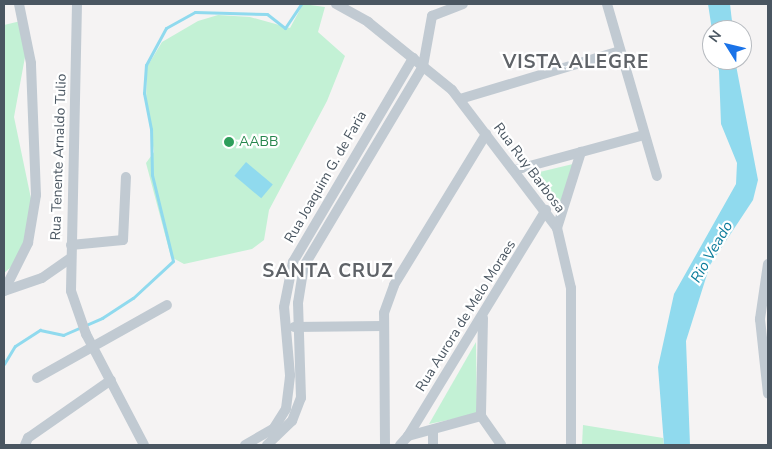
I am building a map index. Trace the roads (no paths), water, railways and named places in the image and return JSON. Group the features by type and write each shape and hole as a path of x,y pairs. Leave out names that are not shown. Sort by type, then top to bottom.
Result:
{"street":[{"path":"4,291 28,243 36,195 30,55 19,4"},
{"name":"Rua Tenente Arnaldo Tulio","path":"78,4 71,245 69,259 76,311 92,346 144,445"},
{"name":"Rua Ruy Barbosa","path":"336,4 368,22 423,66 460,99 546,210 557,228 571,288 571,445"},
{"path":"423,66 432,16 463,4"},
{"path":"607,4 657,176"},
{"path":"460,99 620,51"},
{"name":"Rua Joaquim G. de Faria","path":"245,445 274,428 286,409 285,292 293,262 413,58"},
{"name":"Rua Joaquim G. de Faria","path":"267,445 282,434 298,410 302,384 298,290 304,266 423,66"},
{"path":"384,445 383,326 394,285 486,134"},
{"path":"515,170 644,135"},
{"path":"557,228 581,152"},
{"path":"71,245 118,244 124,234 126,177"},
{"name":"Rua Aurora de Melo Moraes","path":"400,445 408,436 483,318 546,210"},
{"path":"4,291 42,278 69,259"},
{"path":"768,264 760,319 768,394"},
{"path":"37,378 167,305"},
{"path":"483,318 481,416 502,445"},
{"path":"286,327 383,326"},
{"path":"25,445 28,438 111,380"},
{"path":"408,436 433,431 481,416"},
{"path":"433,431 433,445"}],"water":[{"path":"708,4 730,4 732,20 710,20"},
{"name":"Rio Veado","path":"737,70 758,180 753,200 710,265 686,341 690,445 664,445 658,367 674,294 736,184 737,163 721,124 719,71"},
{"path":"246,162 273,184 261,198 234,176"}],"waterway":[{"path":"4,364 15,346 40,330 63,335 102,318 133,298 173,261 152,175 151,129 144,93 146,65 166,28 195,12 267,14 285,28 301,4"}],"place":[{"name":"AABB","path":"229,142"}],"district":[{"name":"VISTA ALEGRE","path":"576,63"},
{"name":"SANTA CRUZ","path":"328,272"}]}
